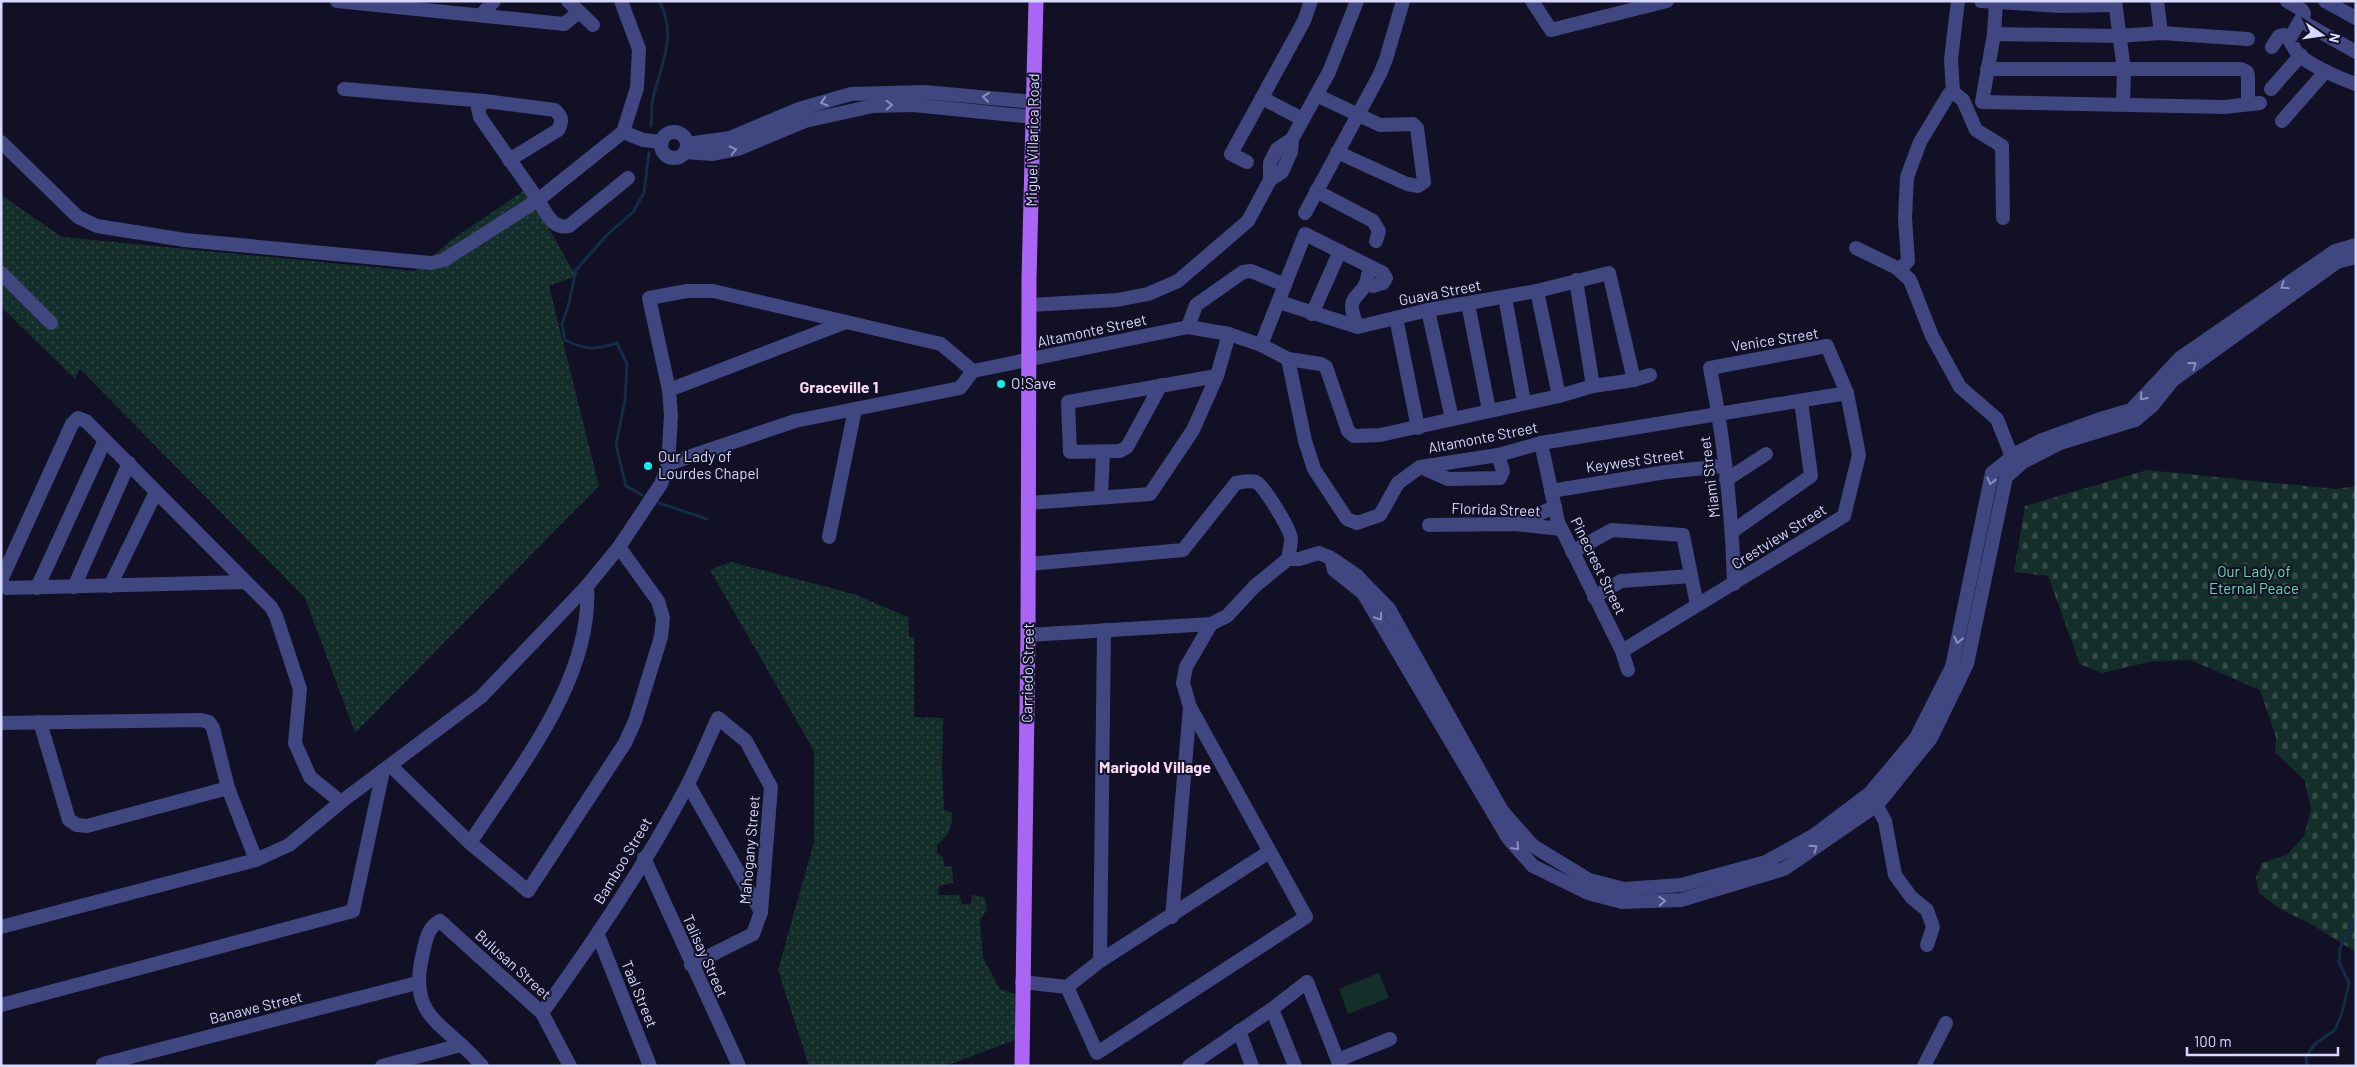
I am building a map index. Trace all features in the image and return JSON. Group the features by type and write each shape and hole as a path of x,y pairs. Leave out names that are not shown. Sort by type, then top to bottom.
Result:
{"main road":[{"name":"Miguel Villarica Road","path":"1029,280 1036,1"},
{"name":"Carriedo Street","path":"1022,1066 1031,361 1029,280"}],"street":[{"path":"337,1 564,24 578,12"},
{"path":"481,15 494,1"},
{"path":"568,1 593,26"},
{"path":"1,142 78,217 97,226 185,240 431,263 444,260 538,200 623,132 637,88 639,49 621,1"},
{"path":"1247,162 1231,154 1304,21 1311,1"},
{"path":"1030,305 1117,300 1148,294 1178,281 1248,221 1270,180 1270,163 1277,149 1292,138 1329,72 1357,1"},
{"path":"1305,213 1358,116 1386,59 1403,1"},
{"path":"1532,1 1551,30 1658,2"},
{"path":"1606,1 1606,16"},
{"path":"1958,1 1951,60 1953,92 1963,100 1976,130 2002,146 2004,218"},
{"path":"1981,1 2060,6 2115,3 2124,70 2123,104"},
{"path":"2157,1 2161,33"},
{"path":"2287,1 2304,10 2356,52"},
{"path":"2325,1 2356,18"},
{"path":"2336,1 2356,13"},
{"path":"1987,69 2244,70 2248,76 2254,103 2225,106 1982,102 1987,69 1994,34 1996,3"},
{"path":"2290,38 2304,10"},
{"path":"1994,34 2118,36 2161,33 2248,39"},
{"path":"2272,47 2281,34 2290,38 2301,55 2338,78 2356,84"},
{"path":"2271,89 2301,55"},
{"path":"2282,121 2326,70"},
{"path":"344,89 555,110 561,116 562,123 558,130 509,160"},
{"path":"1898,268 1908,261 1909,255 1905,218 1907,177 1920,142 1949,94 1953,92"},
{"path":"1316,94 1380,125 1414,124 1417,128 1423,184 1407,184 1338,152"},
{"path":"1262,98 1302,119"},
{"path":"485,102 478,108 480,117 554,224 561,228 569,226 628,178"},
{"path":"623,132 643,140 662,142 662,150 671,158 679,157 686,148 713,154 738,149 805,121 873,106 913,105 1034,109"},
{"path":"1316,191 1373,221 1379,231 1376,241"},
{"path":"1261,345 1305,234 1383,273 1386,278 1383,283 1373,286 1367,283 1355,295 1352,312 1358,327"},
{"path":"1873,799 1916,738 1952,667 1992,473 2012,457 2042,440 2100,418 2131,410 2180,358 2335,251 2356,245"},
{"path":"1856,248 1898,268 1910,280 1932,336 1960,387 1997,419 2012,457"},
{"path":"1312,314 1340,251"},
{"path":"1028,635 1211,624 1227,616 1255,586 1288,559 1318,553 1363,593 1508,838 1533,866 1588,893 1681,900 1784,869 1873,799 1931,738 1967,664 2006,477 2023,462 2060,443 2135,420 2153,405 2172,380 2337,262 2356,257"},
{"path":"1188,328 1196,305 1243,272 1251,270 1285,285"},
{"path":"1,273 51,323"},
{"name":"Guava Street","path":"1279,302 1358,327 1428,310 1537,291 1609,273 1634,380"},
{"path":"1576,280 1593,386"},
{"path":"1,927 256,860 289,845 481,696 587,586 619,547 661,484 668,464 671,416 669,390 649,298 687,291 713,291 940,344 973,372 960,388 795,421 668,464"},
{"path":"1537,291 1560,396"},
{"path":"1505,297 1524,402"},
{"path":"1468,304 1489,410"},
{"path":"1428,310 1452,419"},
{"path":"1396,318 1418,428"},
{"path":"669,390 846,322"},
{"name":"Altamonte Street","path":"973,372 1188,328 1229,334 1261,345 1288,359 1305,441 1314,470 1347,519 1357,522 1380,515 1398,483 1420,467 1498,455 1541,443 1847,393"},
{"path":"1029,503 1101,496 1150,494 1193,430 1217,376 1229,334"},
{"name":"Venice Street","path":"1710,368 1827,346 1847,393"},
{"path":"1288,359 1321,364 1326,367 1350,434 1380,435 1418,428 1524,402 1560,396 1593,386 1634,380 1650,375"},
{"name":"Miami Street","path":"1710,368 1719,413 1732,531 1734,584"},
{"path":"1161,385 1127,447 1120,451 1070,452 1068,402 1161,385 1217,376"},
{"name":"Crestview Street","path":"1622,651 1844,516 1859,455 1847,393"},
{"path":"1732,531 1811,476 1801,401"},
{"path":"829,537 855,409"},
{"path":"246,582 7,588 2,584 2,578 72,424 78,418 86,421 271,607 276,616 300,688 296,743 301,759 310,777 342,802"},
{"path":"37,588 105,440"},
{"name":"Pinecrest Street","path":"1541,443 1561,530 1622,651 1628,670"},
{"path":"1101,496 1103,452"},
{"path":"1725,473 1766,454"},
{"path":"1420,467 1448,479 1500,478 1503,471 1498,455"},
{"path":"74,587 129,463"},
{"name":"Keywest Street","path":"1551,491 1666,472 1725,473"},
{"path":"1028,564 1183,550 1236,483 1246,481 1255,481 1262,486 1288,530 1291,538 1288,559"},
{"path":"110,586 156,492"},
{"path":"1514,524 1555,507"},
{"name":"Florida Street","path":"1429,525 1514,524 1561,530"},
{"path":"1572,552 1612,530 1683,535 1697,605"},
{"path":"387,769 470,843 528,891 625,743 636,721 661,637 663,618 658,601 619,547"},
{"path":"1594,597 1620,581 1691,576"},
{"path":"470,843 565,694 586,622 587,586"},
{"path":"1067,986 1097,1053 1306,917 1190,707 1183,683 1186,667 1211,624"},
{"path":"1100,961 1104,630"},
{"path":"1172,916 1190,707"},
{"name":"Bamboo Street","path":"542,1013 598,935 644,858 688,784 718,718"},
{"name":"Mahogany Street","path":"691,965 753,934 761,912 771,787 746,741 718,718"},
{"path":"1,723 201,720 209,722 213,728 228,788 256,860"},
{"path":"40,722 69,820 77,825 87,826 228,788"},
{"path":"1,1005 352,911 387,769"},
{"path":"688,784 761,912"},
{"path":"1873,799 1885,821 1895,875 1911,897 1926,910 1933,927 1927,945"},
{"path":"1022,982 1067,986 1100,961 1269,852"},
{"name":"Talisay Street","path":"644,858 691,965 739,1066"},
{"name":"Bulusan Street","path":"417,983 428,932 432,925 440,920 542,1013 570,1066"},
{"name":"Taal Street","path":"598,935 650,1066"},
{"path":"1189,1066 1206,1060 1238,1032 1307,982 1339,1063 1390,1039"},
{"path":"417,983 423,1005 482,1066"},
{"name":"Banawe Street","path":"103,1064 417,983"},
{"path":"1272,1009 1295,1066"},
{"path":"1924,1066 1946,1023"},
{"path":"1238,1032 1252,1066"},
{"path":"382,1066 461,1045"}],"green space":[{"path":"526,189 576,276 549,286 599,486 355,733 305,598 80,369 75,379 1,307 1,195 62,237 415,271 450,241"},
{"name":"Our Lady of Eternal Peace","path":"2147,470 2336,489 2356,486 2356,952 2309,923 2280,909 2259,893 2256,878 2262,863 2287,855 2304,836 2311,810 2305,781 2275,752 2276,737 2260,690 2190,660 2149,662 2102,673 2080,664 2048,576 2014,572 2025,506"},
{"path":"731,562 854,594 908,617 909,637 914,637 914,717 943,718 942,769 944,810 952,813 952,822 949,831 937,845 937,853 943,857 944,866 952,866 953,883 939,886 938,895 959,895 962,904 971,904 972,895 985,897 987,910 980,920 983,958 1000,989 1015,994 1015,1040 945,1066 809,1066 778,970 814,842 814,751 710,570"},
{"path":"1379,973 1389,998 1348,1014 1339,989"}],"waterway":[{"path":"651,126 653,98 668,37 665,13 659,1"},
{"path":"642,495 626,486 616,445 625,400 627,364 617,343 596,348 579,346 565,340 562,324 568,307 576,270 607,235 633,212 644,193 649,153"},
{"path":"659,503 707,519"},
{"path":"2307,1066 2306,1056 2316,1043 2335,1030 2342,1013 2349,983 2339,962 2340,948 2356,917"}],"place":[{"name":"O!Save","path":"1001,384"},
{"name":"Our Lady of Lourdes Chapel","path":"648,466"}],"district":[{"name":"Graceville 1","path":"839,387"},
{"name":"Marigold Village","path":"1155,767"}]}
